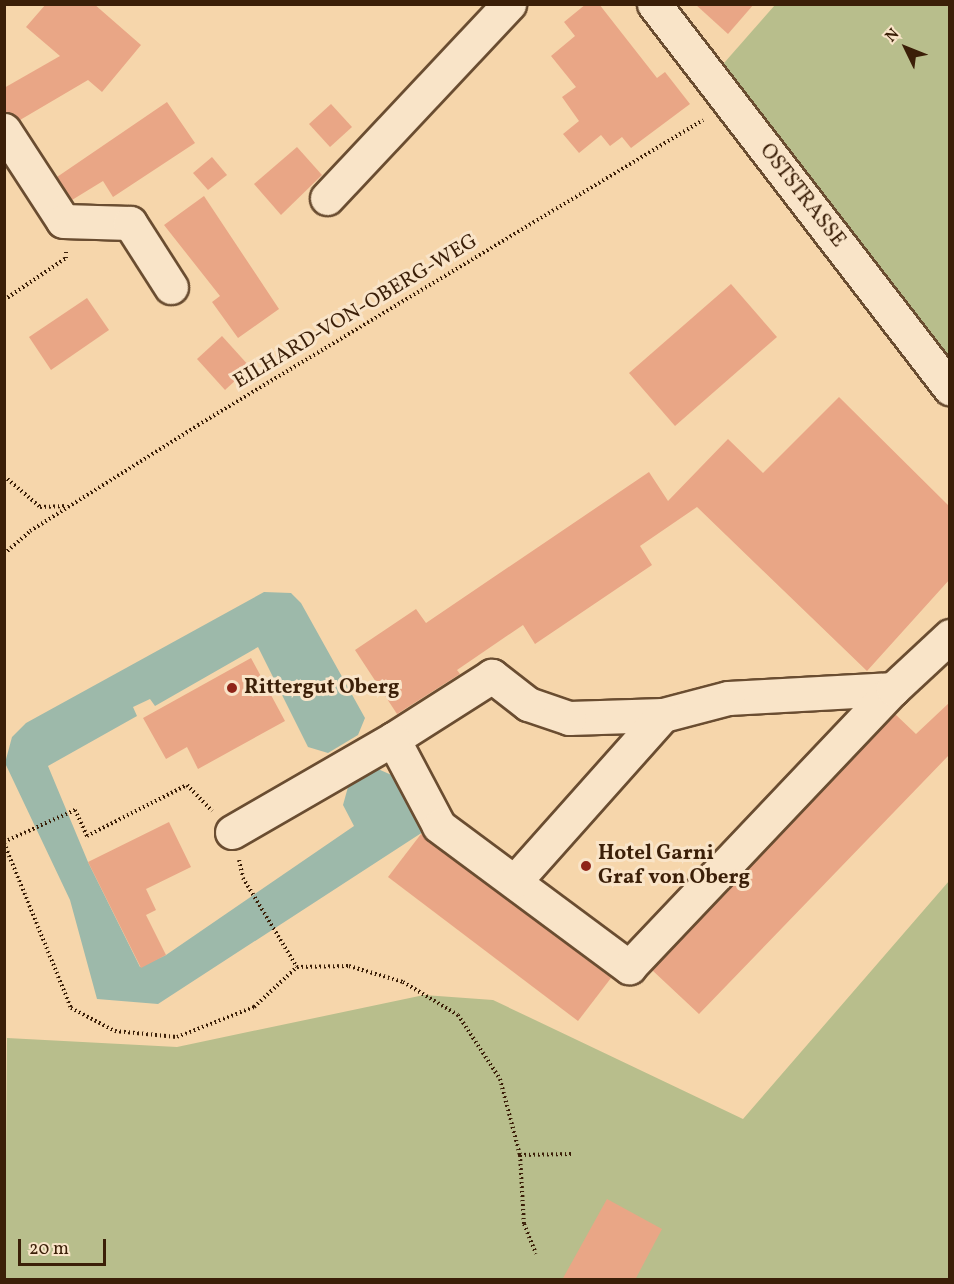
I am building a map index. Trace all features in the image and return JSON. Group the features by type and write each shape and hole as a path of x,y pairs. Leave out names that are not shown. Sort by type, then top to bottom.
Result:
{"street":[{"path":"327,198 508,4"},
{"name":"OSTSTRASSE","path":"654,4 950,388"},
{"path":"4,130 63,221 130,223 171,287"},
{"path":"393,739 440,825 629,967 893,689 950,636"},
{"path":"232,832 393,739 492,676 528,704 569,718 663,716 728,698 893,689"},
{"path":"515,881 663,716"}],"path":[{"name":"EILHARD-VON-OBERG-WEG","path":"4,554 30,531 69,506 729,104"},
{"path":"4,300 66,258 63,221"},
{"path":"4,476 40,507 69,506"},
{"path":"232,832 187,785 87,836 75,810 4,843 71,1008 115,1031 177,1037 254,1007 297,967 349,966 404,982 458,1015 500,1079 520,1155 524,1224 536,1254"},
{"path":"243,878 297,967"},
{"path":"520,1155 571,1154"}],"green space":[{"path":"775,5 949,5 949,389 710,79"},
{"path":"949,881 949,1279 5,1279 7,1038 177,1047 424,995 493,1000 743,1119"}],"shaded area":[{"path":"264,592 291,593 301,603 365,718 358,735 328,753 308,747 258,647 155,706 150,699 133,707 137,716 48,766 88,862 140,967 166,955 354,826 343,805 348,787 378,769 396,777 426,830 158,1004 97,999 70,900 5,763 12,737 26,723"}],"building":[{"path":"46,4 94,4 141,45 102,92 88,80 20,120 4,112 4,88 60,56 26,27"},
{"path":"586,4 599,4 657,78 665,72 690,104 631,148 622,137 610,146 601,135 579,153 563,134 579,121 562,97 576,87 551,56 575,36 564,22"},
{"path":"695,4 754,4 728,34"},
{"path":"167,102 195,143 113,197 103,181 72,200 57,177"},
{"path":"331,104 352,127 330,147 309,124"},
{"path":"297,147 322,175 281,215 254,184"},
{"path":"212,157 227,175 208,190 193,173"},
{"path":"204,196 279,309 238,338 212,302 220,296 164,225"},
{"path":"731,284 777,337 675,426 629,373"},
{"path":"87,298 109,330 51,370 29,337"},
{"path":"222,336 250,367 225,390 197,359"},
{"path":"839,397 950,507 950,579 867,671 697,507 640,546 652,565 535,644 523,625 457,670 460,674 397,714 355,650 416,609 426,623 649,472 668,501 728,439 763,473"},
{"name":"Rittergut Oberg","path":"251,658 285,721 198,769 187,747 166,759 143,718"},
{"path":"950,702 950,754 699,1014 652,970 895,714 916,734"},
{"path":"169,822 191,867 146,889 156,910 146,915 166,955 141,968 88,862"},
{"path":"421,834 611,978 578,1021 388,877"},
{"path":"607,1199 662,1229 635,1280 562,1280"}],"place":[{"name":"Rittergut Oberg","path":"232,688"},
{"name":"Hotel Garni Graf von Oberg","path":"586,866"}]}
